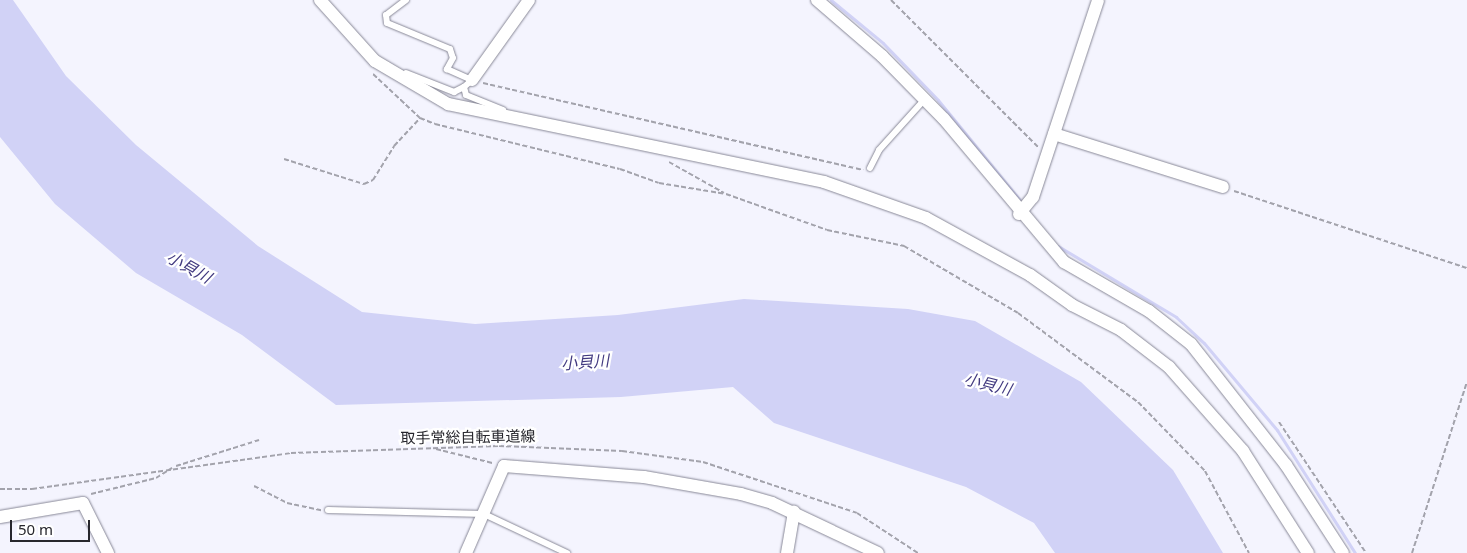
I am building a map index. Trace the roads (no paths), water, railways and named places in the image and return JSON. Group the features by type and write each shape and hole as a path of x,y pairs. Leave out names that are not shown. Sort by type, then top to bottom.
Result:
{"street":[{"path":"320,0 372,59 448,104 545,126 824,182 926,218 1121,330 1169,367 1243,451 1308,553"},
{"path":"468,84 529,0"},
{"path":"817,0 924,99 1019,214 1064,262 1143,307 1191,344 1280,457 1343,553"},
{"path":"1019,214 1030,204 1098,0"},
{"path":"1054,134 1223,187"},
{"path":"466,553 504,466 590,471 692,485 765,501 794,512 878,553"},
{"path":"0,517 83,503 108,553"},
{"path":"787,553 794,512"}],"lane":[{"path":"406,0 386,15 388,23 450,49 453,58 447,68 468,84 475,100 545,126"},
{"path":"372,59 454,92 468,84"},
{"path":"870,168 879,150 924,99"},
{"path":"328,510 484,514 566,553"}],"water":[{"name":"小貝川","path":"0,0 13,0 66,76 136,145 258,246 362,312 475,324 618,315 744,299 908,309 975,321 1081,382 1173,470 1223,553 1055,553 1034,523 966,487 774,423 733,387 621,397 336,405 242,335 136,273 55,204 0,137"}],"waterway":[{"path":"831,0 883,43 938,100 1019,199"},
{"path":"1058,246 1176,317 1204,343 1277,430 1355,553"}]}
